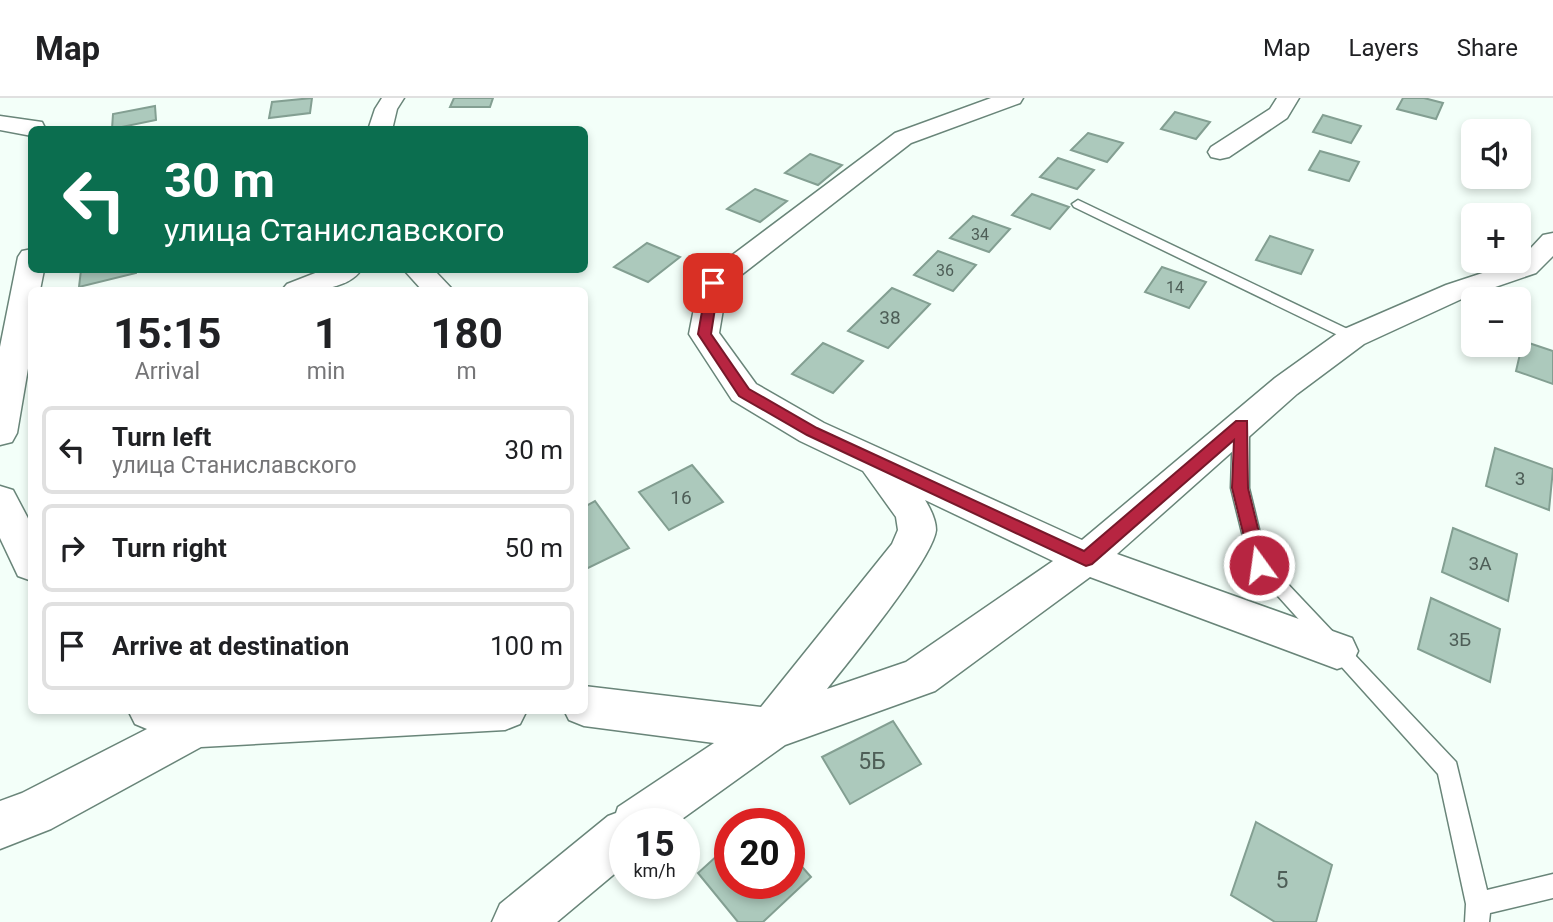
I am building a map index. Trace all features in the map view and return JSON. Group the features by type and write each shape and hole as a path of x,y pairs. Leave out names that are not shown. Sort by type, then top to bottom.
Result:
{"street":[{"path":"381,126 386,109 393,98"},
{"path":"1012,98 903,138 713,283 704,334 744,392 812,432 1086,559 1337,651"},
{"path":"1220,152 1279,113 1288,98"},
{"path":"0,123 28,126"},
{"path":"658,808 771,729 920,677 1086,559 1286,386 1353,337 1456,291 1527,267 1550,245"},
{"path":"0,433 29,273"},
{"path":"304,287 339,273"},
{"path":"421,273 435,287"},
{"path":"0,433 28,416"},
{"path":"771,729 908,552 917,530 914,513 874,460"},
{"path":"0,500 28,557"},
{"path":"588,706 771,729"},
{"path":"161,714 196,727 432,714"},
{"path":"0,825 34,812 196,727"},
{"path":"518,922 609,846"}],"lane":[{"path":"1077,204 1353,337"},
{"path":"1241,425 1240,488 1259,565 1448,769 1477,913 1553,886"}],"building":[{"path":"312,98 310,113 269,118 272,102"},
{"path":"454,98 493,98 490,107 450,107"},
{"path":"1403,98 1424,98 1443,103 1436,119 1397,109"},
{"path":"155,106 156,120 112,126 113,114"},
{"path":"1175,112 1210,122 1196,139 1161,129"},
{"path":"1323,115 1361,126 1351,143 1313,132"},
{"path":"1088,133 1123,143 1107,162 1071,150"},
{"path":"1320,151 1359,162 1349,181 1309,170"},
{"path":"810,154 842,165 818,185 785,173"},
{"path":"1058,158 1094,170 1077,189 1040,177"},
{"path":"755,189 787,201 760,222 727,209"},
{"path":"1032,194 1069,207 1050,229 1012,215"},
{"path":"973,216 1010,229 989,252 950,238"},
{"path":"1270,236 1313,250 1301,274 1256,260"},
{"path":"647,243 680,257 648,282 614,267"},
{"path":"938,251 976,265 953,291 914,275"},
{"path":"1162,267 1206,282 1189,308 1145,292"},
{"path":"81,273 136,273 79,287"},
{"path":"892,288 930,304 888,348 848,331"},
{"path":"823,343 863,361 833,393 792,374"},
{"path":"1531,344 1553,351 1553,384 1516,371 1519,357 1531,357"},
{"path":"1495,448 1553,469 1549,510 1486,486"},
{"path":"692,465 723,502 669,530 639,492"},
{"path":"595,501 629,548 588,568 588,505"},
{"path":"1453,528 1517,554 1508,601 1442,572"},
{"path":"1431,598 1500,629 1490,682 1418,649"},
{"path":"893,721 921,764 850,804 822,757"},
{"path":"1256,822 1332,865 1316,922 1275,922 1231,895"},
{"path":"714,858 714,893 700,875 700,871"},
{"path":"805,870 811,877 805,883"},
{"path":"719,899 788,899 763,922 738,922"}],"route":[{"path":"713,283 704,334 744,392 812,432 1086,559 1241,425 1240,488 1259,565"}]}
